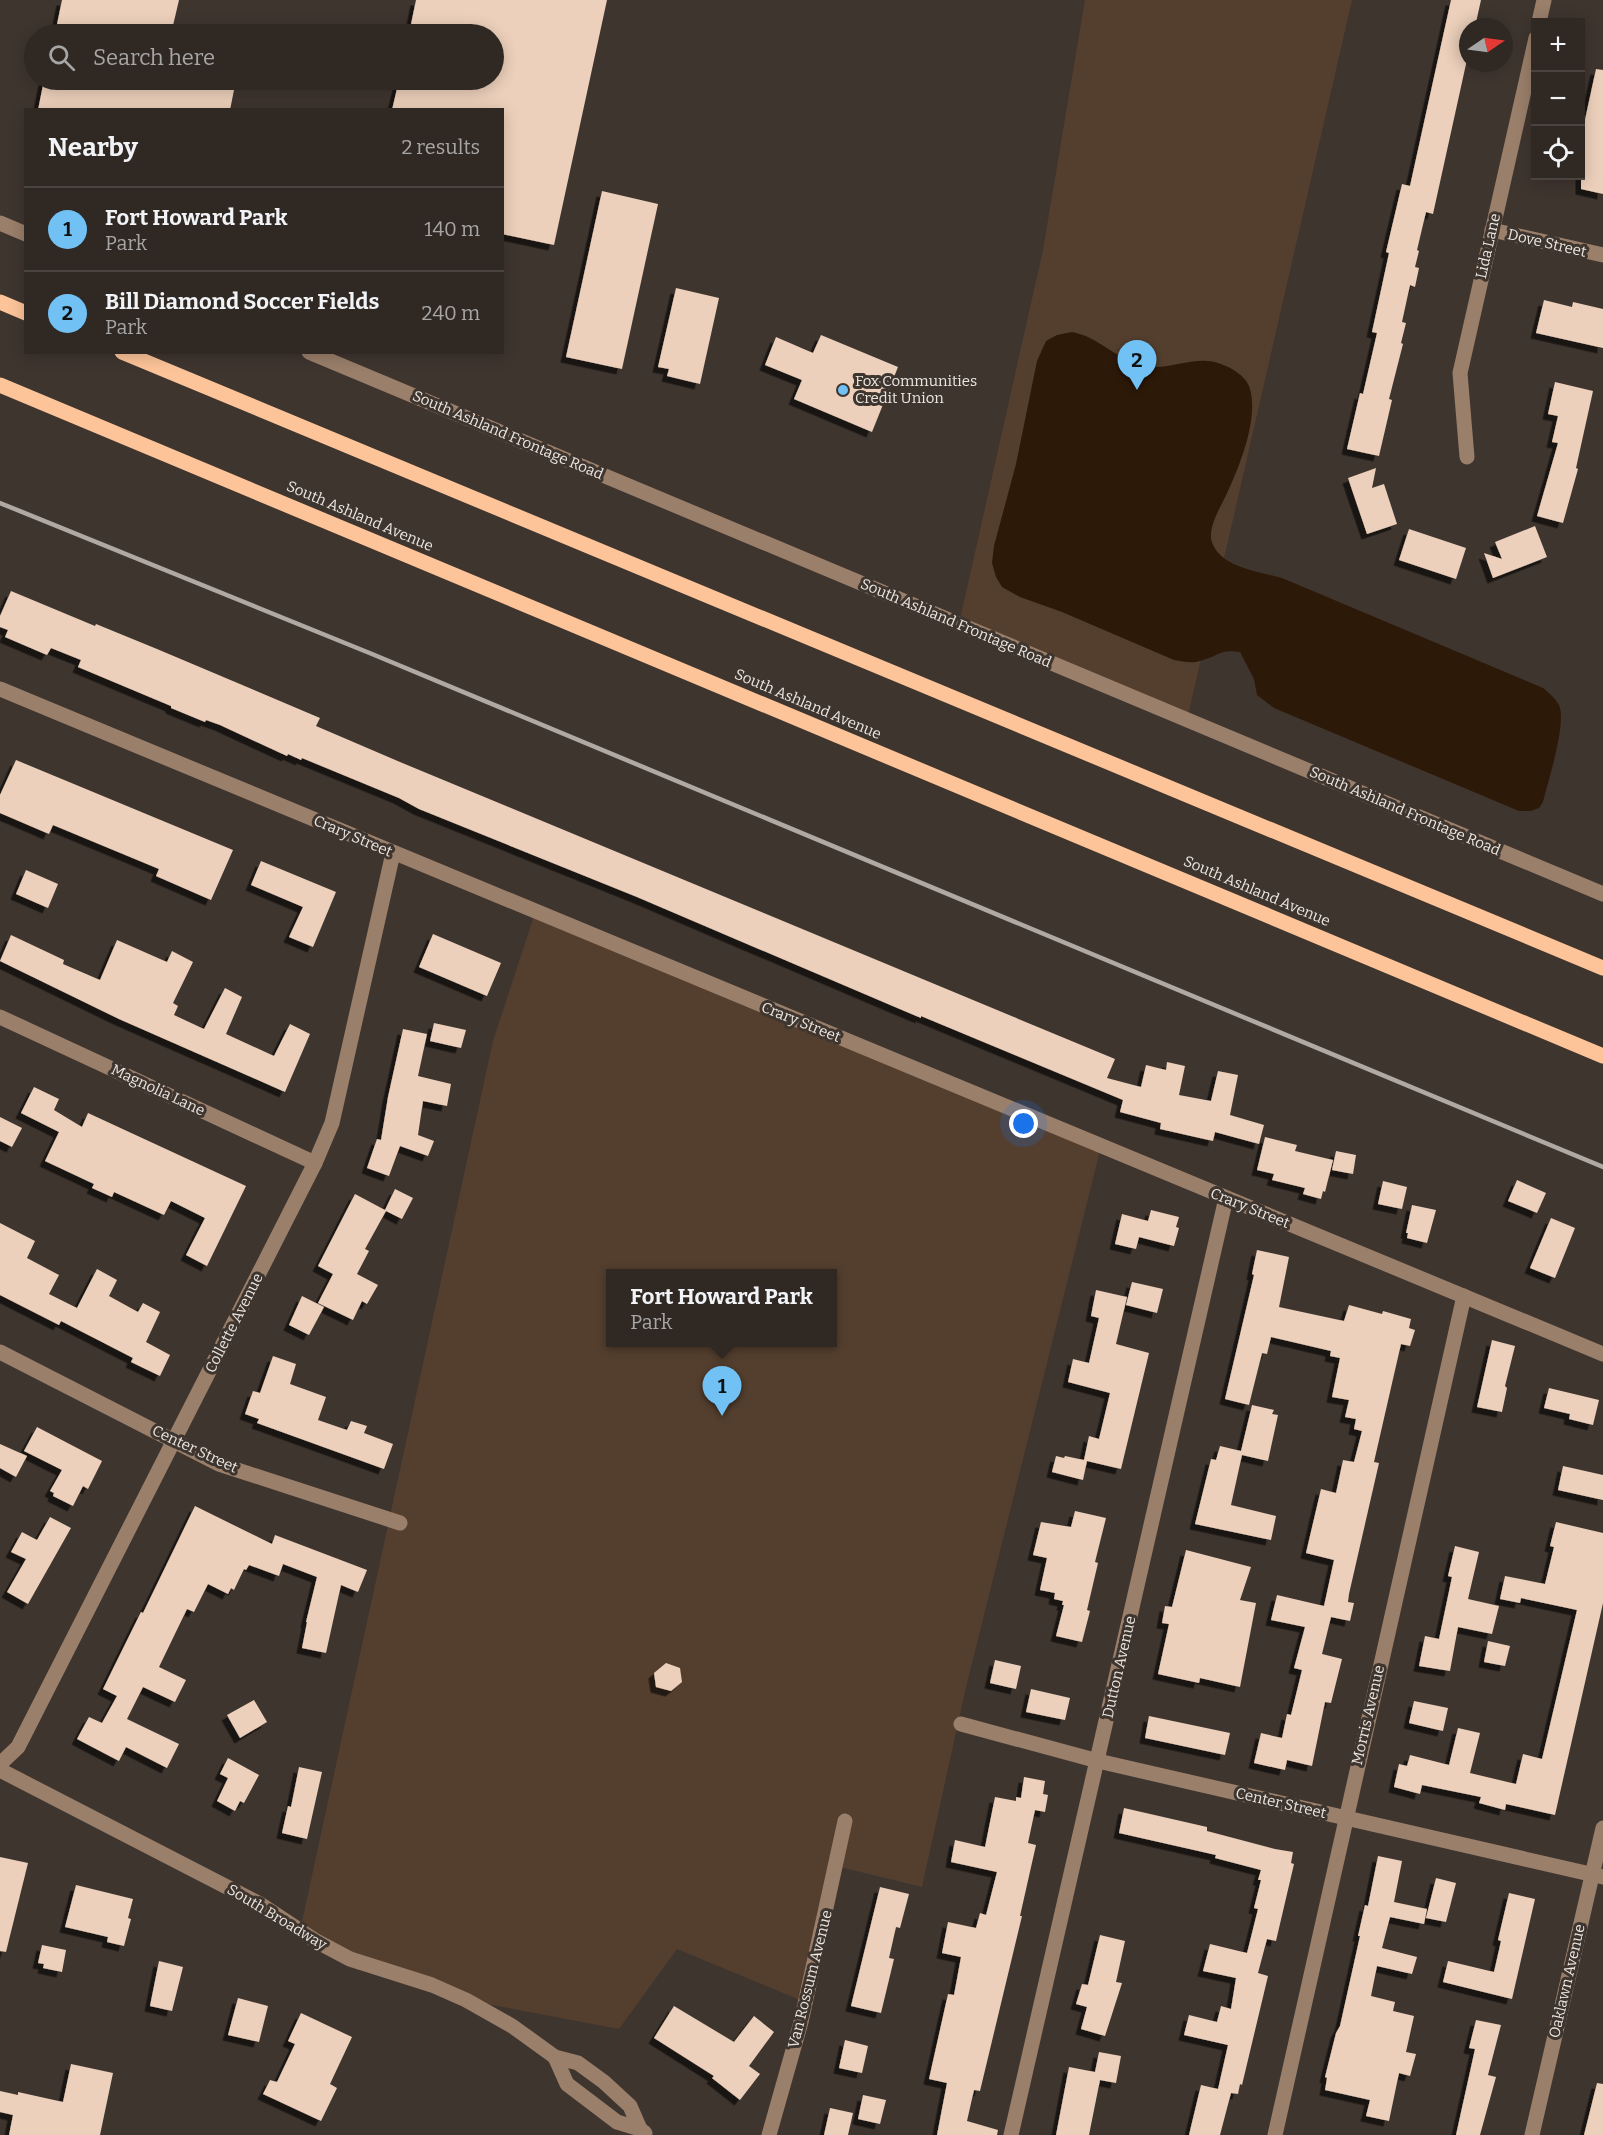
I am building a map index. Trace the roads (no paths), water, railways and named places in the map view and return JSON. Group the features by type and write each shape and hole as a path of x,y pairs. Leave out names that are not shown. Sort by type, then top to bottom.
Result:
{"main road":[{"path":"0,302 24,312"},
{"path":"127,354 1603,968"},
{"name":"South Ashland Avenue","path":"0,385 1603,1056"}],"street":[{"path":"1540,18 1544,0"},
{"name":"Lida Lane","path":"1467,457 1460,373 1531,60"},
{"path":"0,223 24,233"},
{"name":"Dove Street","path":"1492,230 1603,255"},
{"name":"South Ashland Frontage Road","path":"314,354 1603,894"},
{"name":"Crary Street","path":"0,689 1603,1354"},
{"name":"Collette Avenue","path":"0,1764 18,1747 315,1163 332,1123 393,853"},
{"name":"Magnolia Lane","path":"0,1017 315,1163"},
{"name":"Dutton Avenue","path":"1011,2135 1226,1198"},
{"name":"Morris Avenue","path":"1275,2135 1464,1296"},
{"name":"Center Street","path":"0,1352 219,1464 400,1523"},
{"name":"Center Street","path":"961,1724 1098,1761 1598,1876"},
{"name":"South Broadway","path":"0,1770 260,1904 316,1941 350,1959 432,1985 466,2000 512,2026 555,2057 578,2064 604,2082 630,2106 644,2132"},
{"name":"Van Rossum Avenue","path":"769,2135 801,2022 845,1821"},
{"name":"Oaklawn Avenue","path":"1532,2135 1598,1876 1603,1828"},
{"name":"South Broadway","path":"555,2057 567,2084 617,2122 644,2132"}],"railway":[{"path":"0,503 372,654 1603,1167"}],"place":[{"name":"Fox Communities Credit Union","path":"843,390"},
{"name":"Bill Diamond Soccer Fields","path":"1137,390"},
{"name":"Fort Howard Park","path":"722,1416"}]}
